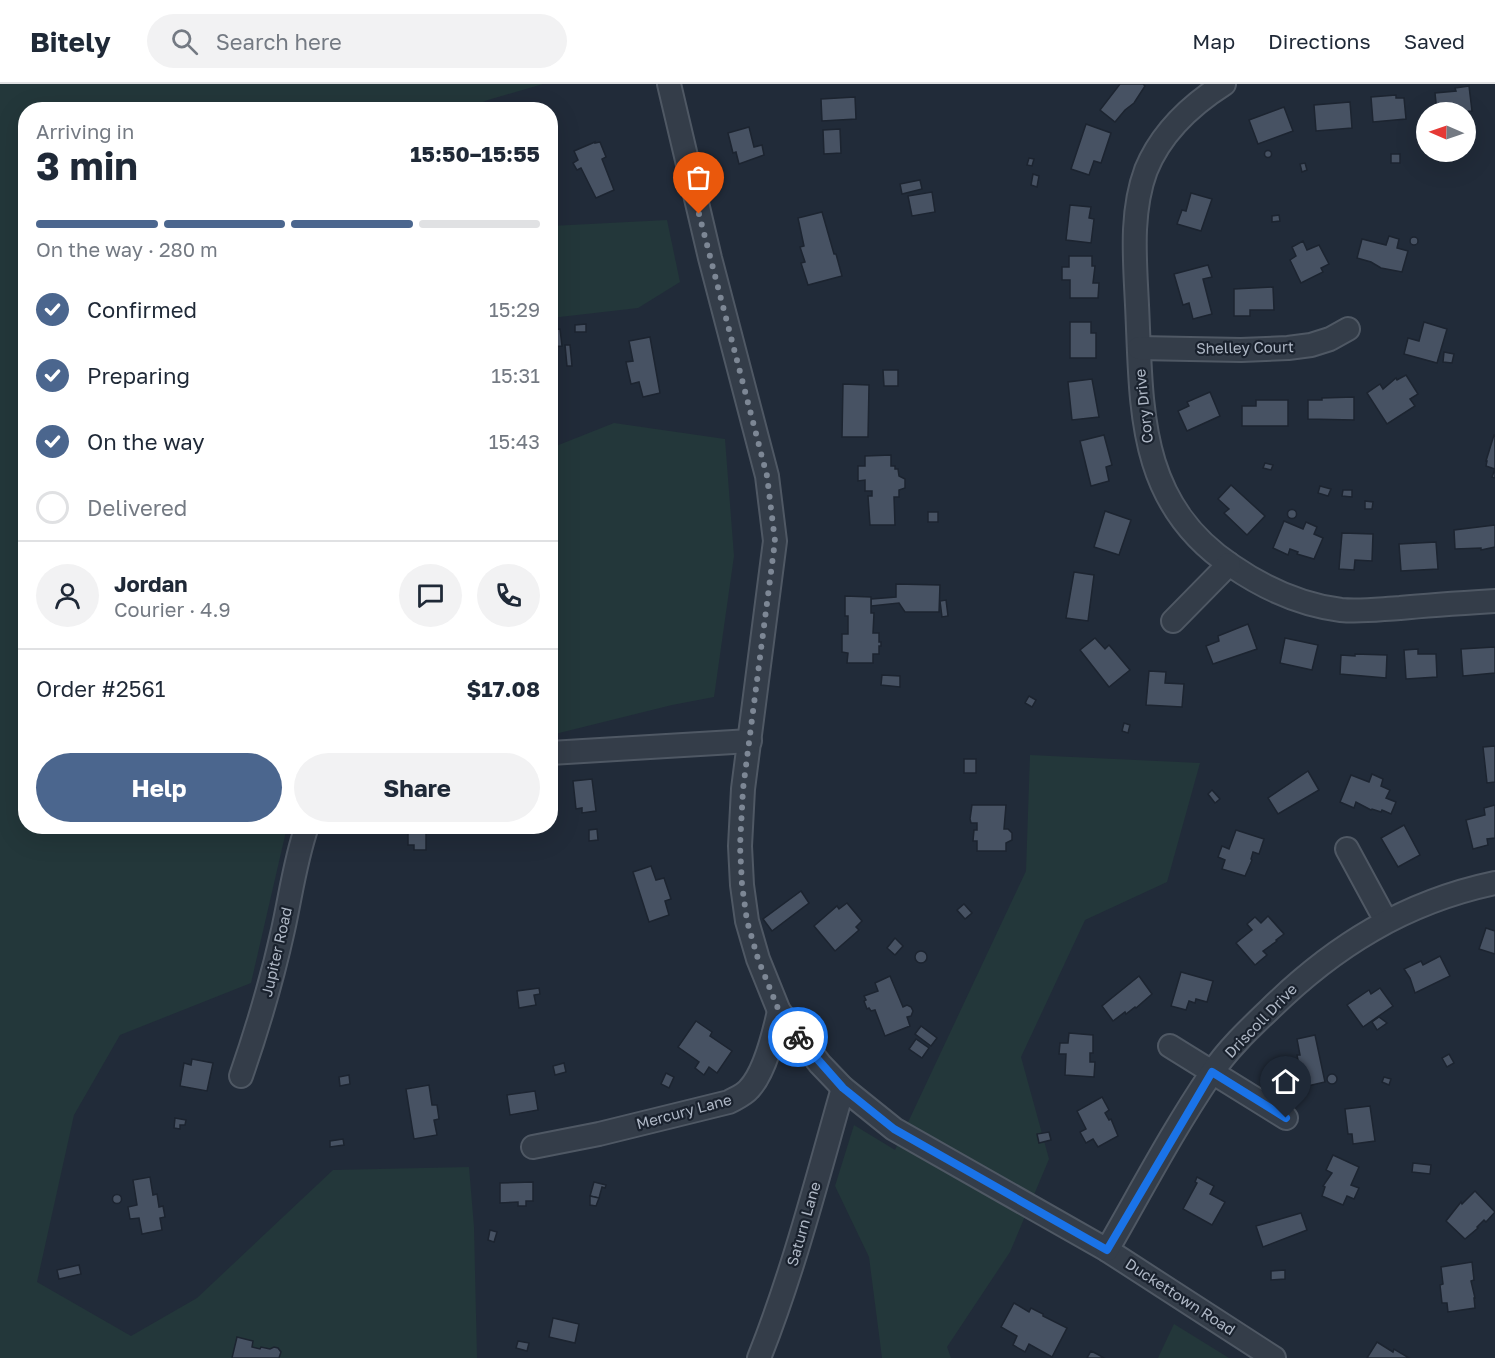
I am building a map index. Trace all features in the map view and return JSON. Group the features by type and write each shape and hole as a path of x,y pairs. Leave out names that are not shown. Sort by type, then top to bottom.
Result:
{"street":[{"name":"Duckettown Road","path":"669,84 710,258 767,476 772,507 775,541 743,789 740,846 747,921 758,959 779,1011 814,1057 843,1088 894,1129 1107,1250 1274,1358"},
{"name":"Cory Drive","path":"1224,84 1193,106 1175,124 1160,144 1147,169 1139,194 1135,233 1139,378 1146,435 1158,476 1187,527 1229,564 1265,586 1286,594 1342,610 1495,601"},
{"name":"Shelley Court","path":"1139,348 1241,350 1288,348 1311,345 1330,339 1348,329"},
{"path":"1173,621 1229,564"},
{"path":"558,753 750,741"},
{"name":"Jupiter Road","path":"241,1076 261,1019 284,928 296,859 304,834"},
{"path":"1347,849 1386,921"},
{"name":"Driscoll Drive","path":"1107,1250 1212,1072 1245,1033 1314,968 1346,944 1386,921 1427,903 1495,883"},
{"name":"Mercury Lane","path":"533,1147 599,1134 713,1106 741,1096 750,1089 758,1076 773,1038 779,1011"},
{"path":"1170,1046 1286,1118"},
{"name":"Saturn Lane","path":"759,1358 781,1302 806,1224 843,1088"}],"green space":[{"path":"0,84 543,84 483,102 18,102 18,834 285,834 251,983 120,1035 74,1115 37,1282 131,1336 197,1298 333,1170 469,1167 474,1227 477,1358 0,1358"},
{"path":"667,220 680,282 638,308 558,317 558,226"},
{"path":"614,423 725,439 734,556 714,697 558,733 558,445"},
{"path":"1030,755 1200,763 1167,882 1085,920 1021,1057 1049,1159 1010,1252 947,1347 951,1358 882,1358 869,1257 835,1186 854,1125 895,1150 1026,871"},
{"path":"1174,1324 1229,1358 1158,1358"}],"building":[{"path":"1120,84 1143,84 1145,86 1134,103 1115,122 1100,110"},
{"path":"1469,86 1471,102 1436,102 1435,93 1456,91 1455,88"},
{"path":"1396,95 1396,98 1404,98 1406,119 1373,122 1371,97"},
{"path":"855,97 856,119 822,121 821,99"},
{"path":"1350,102 1352,128 1316,131 1314,105"},
{"path":"1284,107 1293,131 1258,144 1249,120"},
{"path":"1086,124 1111,133 1101,163 1094,161 1089,175 1071,169"},
{"path":"749,127 754,147 762,145 764,155 739,164 736,152 733,153 728,133"},
{"path":"840,129 841,153 824,154 823,130"},
{"path":"600,142 606,157 602,159 614,190 596,198 581,168 577,170 573,163 578,160 574,151"},
{"path":"1268,150 1272,154 1268,158 1264,154"},
{"path":"1391,154 1400,154 1400,163 1391,163"},
{"path":"1029,158 1034,159 1032,166 1027,165"},
{"path":"1305,163 1307,170 1302,172 1300,164"},
{"path":"1033,174 1039,176 1037,187 1031,185"},
{"path":"920,180 922,189 902,194 900,184"},
{"path":"932,192 935,212 912,216 908,196"},
{"path":"1191,193 1212,199 1201,231 1177,224 1182,210 1186,211"},
{"path":"1070,205 1091,207 1089,218 1094,219 1091,243 1066,240"},
{"path":"822,212 842,276 808,285 801,263 805,262 800,247 804,246 798,218"},
{"path":"1279,215 1280,221 1272,222 1272,216"},
{"path":"1389,236 1399,239 1397,248 1408,251 1402,272 1381,268 1357,258 1362,239 1386,245"},
{"path":"1414,237 1418,241 1414,245 1410,241"},
{"path":"1303,241 1307,250 1319,245 1329,264 1321,268 1323,272 1301,283 1290,260 1296,256 1292,247"},
{"path":"1069,256 1092,256 1092,266 1095,266 1093,283 1099,283 1098,298 1070,298 1070,280 1062,280 1062,267 1069,267"},
{"path":"1208,265 1212,277 1203,279 1212,314 1193,319 1189,303 1183,305 1174,274"},
{"path":"1273,287 1274,310 1250,310 1250,316 1234,316 1234,289"},
{"path":"1070,322 1091,322 1091,333 1096,333 1096,358 1070,358"},
{"path":"1424,322 1447,329 1437,363 1404,354 1408,338 1419,341"},
{"path":"586,324 586,332 575,332 575,325"},
{"path":"558,329 560,329 562,346 558,346"},
{"path":"650,337 660,393 643,397 639,382 631,384 626,362 633,361 629,341"},
{"path":"565,345 570,345 572,366 567,366"},
{"path":"1444,352 1454,354 1452,363 1443,362"},
{"path":"883,370 898,370 898,386 884,386"},
{"path":"1406,375 1418,394 1410,399 1415,406 1387,424 1367,393 1380,384 1383,389 1396,378 1397,380"},
{"path":"1092,379 1099,417 1072,420 1068,382"},
{"path":"843,384 869,385 868,437 842,437"},
{"path":"1210,392 1220,416 1187,431 1178,411 1189,406 1187,402"},
{"path":"1354,397 1354,420 1308,419 1308,400"},
{"path":"1256,400 1288,400 1288,426 1242,426 1242,406 1256,406"},
{"path":"1104,435 1112,465 1106,467 1109,481 1091,486 1080,441"},
{"path":"1495,435 1495,469 1486,466"},
{"path":"891,455 891,466 895,466 899,476 905,479 905,488 899,490 899,497 894,497 895,525 870,525 868,496 872,496 872,491 865,491 865,480 858,481 858,466 865,466 865,456"},
{"path":"1265,463 1273,465 1271,470 1263,468"},
{"path":"1231,485 1265,516 1247,535 1224,513 1229,509 1218,499"},
{"path":"1320,486 1331,489 1328,496 1318,493"},
{"path":"1343,490 1352,490 1352,497 1342,496"},
{"path":"1365,501 1373,502 1372,509 1365,509"},
{"path":"1292,509 1297,514 1292,519 1287,514"},
{"path":"1105,511 1131,520 1119,555 1094,547"},
{"path":"928,512 938,512 938,522 928,522"},
{"path":"1284,521 1303,529 1306,522 1317,527 1314,534 1323,538 1314,559 1297,554 1298,552 1290,549 1288,555 1273,548"},
{"path":"1495,525 1495,547 1481,550 1481,548 1455,549 1454,530"},
{"path":"1342,533 1373,534 1372,561 1355,560 1354,570 1339,569"},
{"path":"1436,542 1438,569 1401,571 1399,544"},
{"path":"1074,572 1094,575 1088,621 1066,618"},
{"path":"896,584 940,585 939,612 905,612 899,603 871,606 871,599 896,597"},
{"path":"845,596 871,597 871,613 874,613 873,633 879,633 879,642 881,642 879,654 873,654 873,663 847,663 848,653 842,652 842,634 848,634"},
{"path":"946,600 948,616 942,617 940,601"},
{"path":"1248,624 1257,649 1213,664 1206,646 1219,641 1218,636"},
{"path":"1095,638 1105,649 1109,645 1130,670 1109,687 1080,650"},
{"path":"1285,638 1318,645 1312,670 1280,663"},
{"path":"1495,647 1495,673 1463,676 1461,649"},
{"path":"1418,649 1418,654 1436,654 1437,677 1406,679 1404,650"},
{"path":"1355,654 1387,655 1386,678 1340,674 1341,655 1355,656"},
{"path":"1149,671 1166,672 1165,683 1184,684 1182,707 1146,705"},
{"path":"882,675 900,676 900,687 881,685"},
{"path":"1029,696 1036,700 1032,707 1025,703"},
{"path":"1124,723 1130,725 1128,733 1122,731"},
{"path":"1495,746 1495,782 1487,783 1483,747"},
{"path":"964,759 976,759 976,773 964,773"},
{"path":"1308,771 1319,790 1278,814 1268,798"},
{"path":"1372,774 1383,779 1381,786 1390,790 1386,798 1396,802 1391,814 1382,810 1381,812 1371,810 1356,802 1354,808 1340,802 1351,775 1369,782"},
{"path":"592,779 596,811 582,813 582,808 576,809 573,781"},
{"path":"1212,790 1220,799 1215,803 1208,794"},
{"path":"972,805 1006,805 1004,829 1012,833 1012,840 1006,843 1006,851 977,851 977,841 973,841 977,823 971,823 970,819"},
{"path":"1495,805 1495,838 1487,839 1488,845 1473,849 1466,820 1485,815 1484,808"},
{"path":"1404,825 1420,855 1398,867 1381,838"},
{"path":"597,829 598,840 589,841 589,830"},
{"path":"1236,830 1264,839 1259,854 1253,852 1245,876 1222,869 1225,860 1218,857 1222,846 1229,849"},
{"path":"408,834 426,834 426,850 414,850 414,845 408,845"},
{"path":"651,866 656,880 664,878 671,899 665,901 669,915 649,922 633,872"},
{"path":"801,891 809,903 772,931 763,919"},
{"path":"847,903 862,921 856,927 859,930 835,951 814,926 837,906 839,909"},
{"path":"964,904 972,913 965,919 957,910"},
{"path":"1268,916 1284,934 1263,951 1267,955 1255,965 1236,943 1252,930 1247,924 1255,917 1261,923"},
{"path":"1486,928 1495,931 1495,954 1479,949"},
{"path":"895,938 903,946 895,955 887,948"},
{"path":"921,951 927,957 921,963 915,957"},
{"path":"1440,956 1450,976 1415,993 1404,969 1421,961 1423,965"},
{"path":"1181,972 1213,981 1207,1002 1196,999 1195,1003 1189,1001 1186,1010 1171,1006"},
{"path":"890,976 903,1007 907,1005 913,1011 911,1016 907,1017 910,1026 885,1036 875,1010 867,1009 864,996 878,991 875,983"},
{"path":"1139,976 1152,994 1136,1008 1126,1014 1125,1012 1113,1021 1102,1006"},
{"path":"539,988 540,994 534,995 536,1005 519,1008 517,991"},
{"path":"1380,988 1393,1006 1363,1027 1347,1005 1369,990 1371,994"},
{"path":"1379,1017 1387,1023 1377,1030 1372,1022"},
{"path":"696,1021 712,1032 710,1036 732,1051 717,1073 709,1067 704,1075 695,1068 699,1062 678,1047"},
{"path":"921,1026 937,1038 931,1046 915,1034"},
{"path":"1069,1033 1093,1035 1093,1053 1090,1053 1090,1062 1095,1062 1094,1077 1065,1075 1066,1054 1059,1054 1060,1043 1068,1043"},
{"path":"1315,1035 1325,1082 1303,1087 1297,1055 1300,1055 1297,1039"},
{"path":"916,1039 929,1048 922,1058 909,1049"},
{"path":"1449,1054 1454,1063 1447,1067 1442,1058"},
{"path":"192,1059 213,1063 207,1091 180,1086 184,1063 191,1065"},
{"path":"564,1063 566,1072 555,1075 553,1066"},
{"path":"666,1073 674,1077 669,1088 661,1084"},
{"path":"1332,1074 1336,1075 1336,1083 1332,1084 1328,1083 1327,1079 1328,1075"},
{"path":"349,1075 350,1084 340,1086 339,1077"},
{"path":"1384,1077 1391,1079 1389,1085 1382,1082"},
{"path":"429,1085 432,1105 437,1105 439,1119 434,1120 437,1135 414,1139 406,1089"},
{"path":"535,1091 538,1110 510,1115 507,1095"},
{"path":"1102,1097 1109,1110 1105,1113 1109,1120 1111,1119 1118,1136 1098,1147 1093,1139 1086,1143 1080,1132 1086,1129 1077,1111"},
{"path":"1370,1106 1375,1141 1353,1144 1352,1134 1348,1134 1345,1109"},
{"path":"175,1118 186,1120 185,1125 180,1125 180,1129 174,1128"},
{"path":"1049,1132 1051,1140 1039,1143 1037,1134"},
{"path":"343,1139 344,1145 330,1147 330,1141"},
{"path":"1333,1155 1359,1167 1351,1185 1359,1188 1354,1199 1347,1196 1343,1205 1322,1196 1325,1187 1323,1186 1332,1173 1326,1170"},
{"path":"1413,1163 1431,1165 1430,1174 1412,1172"},
{"path":"150,1177 153,1195 157,1194 159,1207 163,1206 165,1217 160,1218 162,1230 142,1234 139,1218 130,1219 128,1207 137,1205 133,1180"},
{"path":"1197,1177 1214,1186 1210,1194 1225,1202 1212,1225 1183,1209 1197,1183 1195,1182"},
{"path":"533,1182 533,1201 526,1201 526,1206 518,1206 518,1202 500,1203 500,1183"},
{"path":"594,1182 606,1185 605,1188 602,1187 599,1198 590,1196"},
{"path":"1475,1191 1495,1212 1465,1239 1446,1221 1461,1202 1462,1204"},
{"path":"117,1194 122,1199 117,1204 112,1199"},
{"path":"590,1196 599,1198 596,1206 590,1205"},
{"path":"1301,1213 1307,1230 1263,1247 1256,1226"},
{"path":"490,1230 497,1232 494,1242 488,1240"},
{"path":"1472,1262 1474,1280 1471,1281 1475,1308 1448,1312 1447,1303 1442,1303 1441,1267"},
{"path":"79,1265 81,1274 59,1279 57,1270"},
{"path":"1285,1270 1285,1279 1271,1280 1271,1271"},
{"path":"1014,1303 1029,1312 1031,1308 1067,1328 1052,1357 1029,1344 1025,1352 1013,1345 1017,1336 1001,1327"},
{"path":"553,1318 579,1324 575,1343 549,1337"},
{"path":"237,1337 253,1341 252,1347 278,1348 281,1352 279,1358 232,1358"},
{"path":"518,1341 529,1343 527,1351 516,1348"},
{"path":"1377,1342 1393,1352 1394,1349 1409,1358 1367,1358"},
{"path":"1091,1351 1097,1354 1104,1358 1087,1358"}],"way so far":[{"path":"699,214 767,476 772,507 775,541 743,789 740,846 747,921 758,959 779,1011 798,1037"}],"route":[{"path":"798,1037 843,1088 894,1129 1107,1250 1212,1072 1286,1118"}]}
